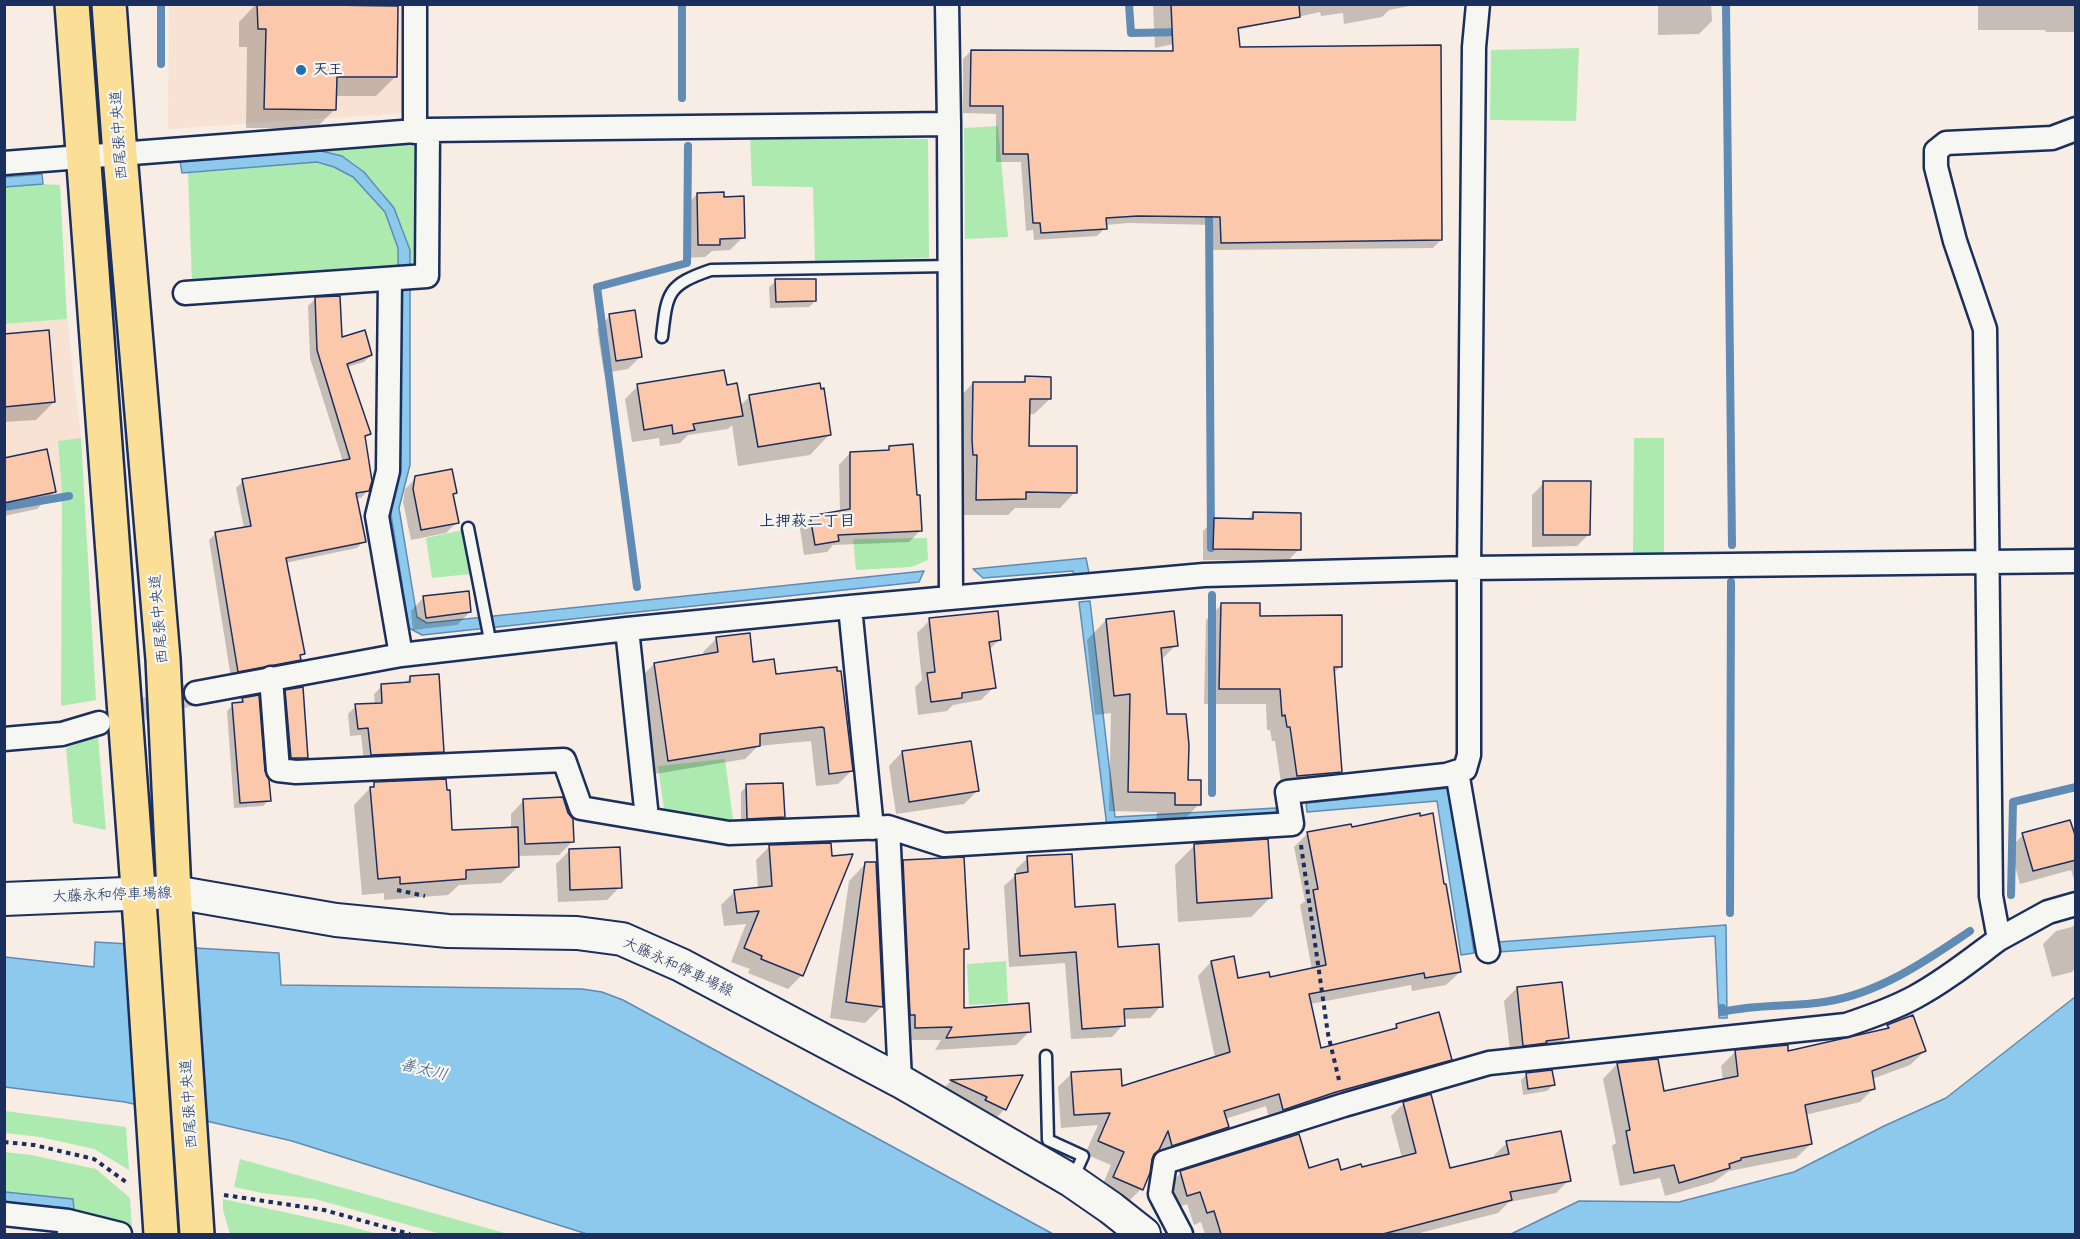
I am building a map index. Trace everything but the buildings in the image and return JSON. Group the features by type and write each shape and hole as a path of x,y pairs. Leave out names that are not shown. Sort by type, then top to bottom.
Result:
{"main road":[{"path":"72,4 139,892 161,1234"},
{"name":"西尾張中央道","path":"110,4 120,155 163,659 174,892 197,1207"},
{"name":"大藤永和停車場線","path":"4,899 174,892 336,920 448,931 577,933 622,939 681,964 900,1081 1072,1181 1144,1234"}],"street":[{"path":"185,293 427,276 415,4"},
{"path":"947,4 951,597"},
{"path":"271,678 278,770 296,772 564,760 581,808 729,834 880,827 944,845 1292,824 1287,792 1446,775 1465,770 1470,755 1469,568 1474,47 1478,4"},
{"path":"4,163 422,131 949,124"},
{"path":"1999,939 1991,896 1985,329 1955,241 1936,167 1936,151 1946,142 2052,138 2076,129"},
{"path":"401,278 388,471 377,516 401,655"},
{"path":"196,693 489,638 627,629 1204,575 1469,568 2076,561"},
{"path":"850,607 880,827 900,1081"},
{"path":"627,629 647,818"},
{"path":"4,739 62,734 99,723"},
{"path":"1457,772 1488,951"},
{"path":"1181,1234 1160,1194 1165,1162 1344,1105 1489,1063 1846,1025 1916,997 1968,963 1999,939 2048,912 2076,904"},
{"path":"4,1214 68,1228 120,1234"}],"lane":[{"path":"662,337 666,302 674,287 689,277 711,270 950,266"},
{"path":"468,528 489,638"},
{"path":"1046,1056 1048,1140 1083,1156 1072,1181"}],"path":[{"path":"1292,824 1303,850 1328,1034 1344,1105"},
{"path":"4,1142 34,1145 94,1159 131,1185 158,1187"},
{"path":"197,1207 324,1210 410,1234"}],"shaded area":[{"path":"169,5 402,5 403,113 168,129"},
{"path":"67,319 81,438 58,441 62,494 5,504 5,324"}],"green space":[{"path":"1579,48 1576,121 1490,120 1491,50"},
{"path":"998,126 1008,237 965,239 964,128"},
{"path":"750,136 928,139 929,258 815,261 813,187 752,186"},
{"path":"411,140 420,147 420,264 411,265 405,234 399,219 380,190 357,166 344,157 321,151 322,146"},
{"path":"317,162 334,167 353,177 385,212 398,248 398,266 192,283 188,173"},
{"path":"60,185 67,319 5,324 5,187"},
{"path":"81,438 96,700 61,706 62,493 58,441"},
{"path":"1634,438 1664,438 1664,554 1633,554"},
{"path":"463,530 470,574 432,578 426,538"},
{"path":"927,538 928,560 911,567 856,570 853,539"},
{"path":"98,736 106,830 73,823 66,748"},
{"path":"725,759 734,827 665,817 658,766"},
{"path":"1006,961 1008,1003 969,1005 967,964"},
{"path":"5,1111 126,1127 129,1170 94,1149 40,1137 5,1133"},
{"path":"5,1152 31,1155 96,1169 130,1198 132,1228 74,1209 73,1199 5,1192"},
{"path":"240,1159 508,1234 441,1234 315,1199 262,1193 234,1187"},
{"path":"223,1199 378,1234 230,1234 223,1210"}],"water":[{"path":"321,151 342,156 364,172 394,208 410,250 410,465 399,508 417,617 427,623 924,571 919,582 422,635 409,628 390,508 400,450 398,248 385,212 353,177 334,167 317,162 182,173 180,161"},
{"path":"42,174 43,184 5,187 5,177"},
{"path":"1086,558 1089,573 1074,575 1073,571 983,578 973,569"},
{"path":"1090,601 1115,817 1276,808 1277,816 1107,827 1079,602"},
{"path":"1450,788 1474,953 1461,955 1437,801 1307,812 1306,803"},
{"path":"1726,925 1727,1018 1719,1018 1715,936 1499,952 1498,942"},
{"name":"善太川","path":"95,942 279,953 281,985 582,989 602,992 623,1000 1053,1234 587,1234 292,1141 125,1102 5,1087 5,957 94,967"},
{"path":"2075,997 2075,1234 1511,1234 1579,1201 1679,1202 1794,1172 1884,1126 1946,1098"},
{"path":"5,1192 73,1199 74,1209 5,1202"}],"waterway":[{"path":"161,4 161,64"},
{"path":"682,4 682,98"},
{"path":"1129,4 1131,33 1184,32"},
{"path":"1726,4 1732,545"},
{"path":"637,587 597,287 687,263 688,146"},
{"path":"1209,207 1211,548"},
{"path":"4,507 69,496"},
{"path":"1730,913 1731,582"},
{"path":"1212,595 1212,793"},
{"path":"2011,895 2013,802 2076,787"},
{"path":"1722,1008 1722,1012 1811,1004 1844,998 1901,975 1970,931"}],"tunnel":[{"path":"111,719 196,693"}],"place":[{"name":"天王","path":"301,70"}],"district":[{"name":"上押萩二丁目","path":"807,521"}]}
